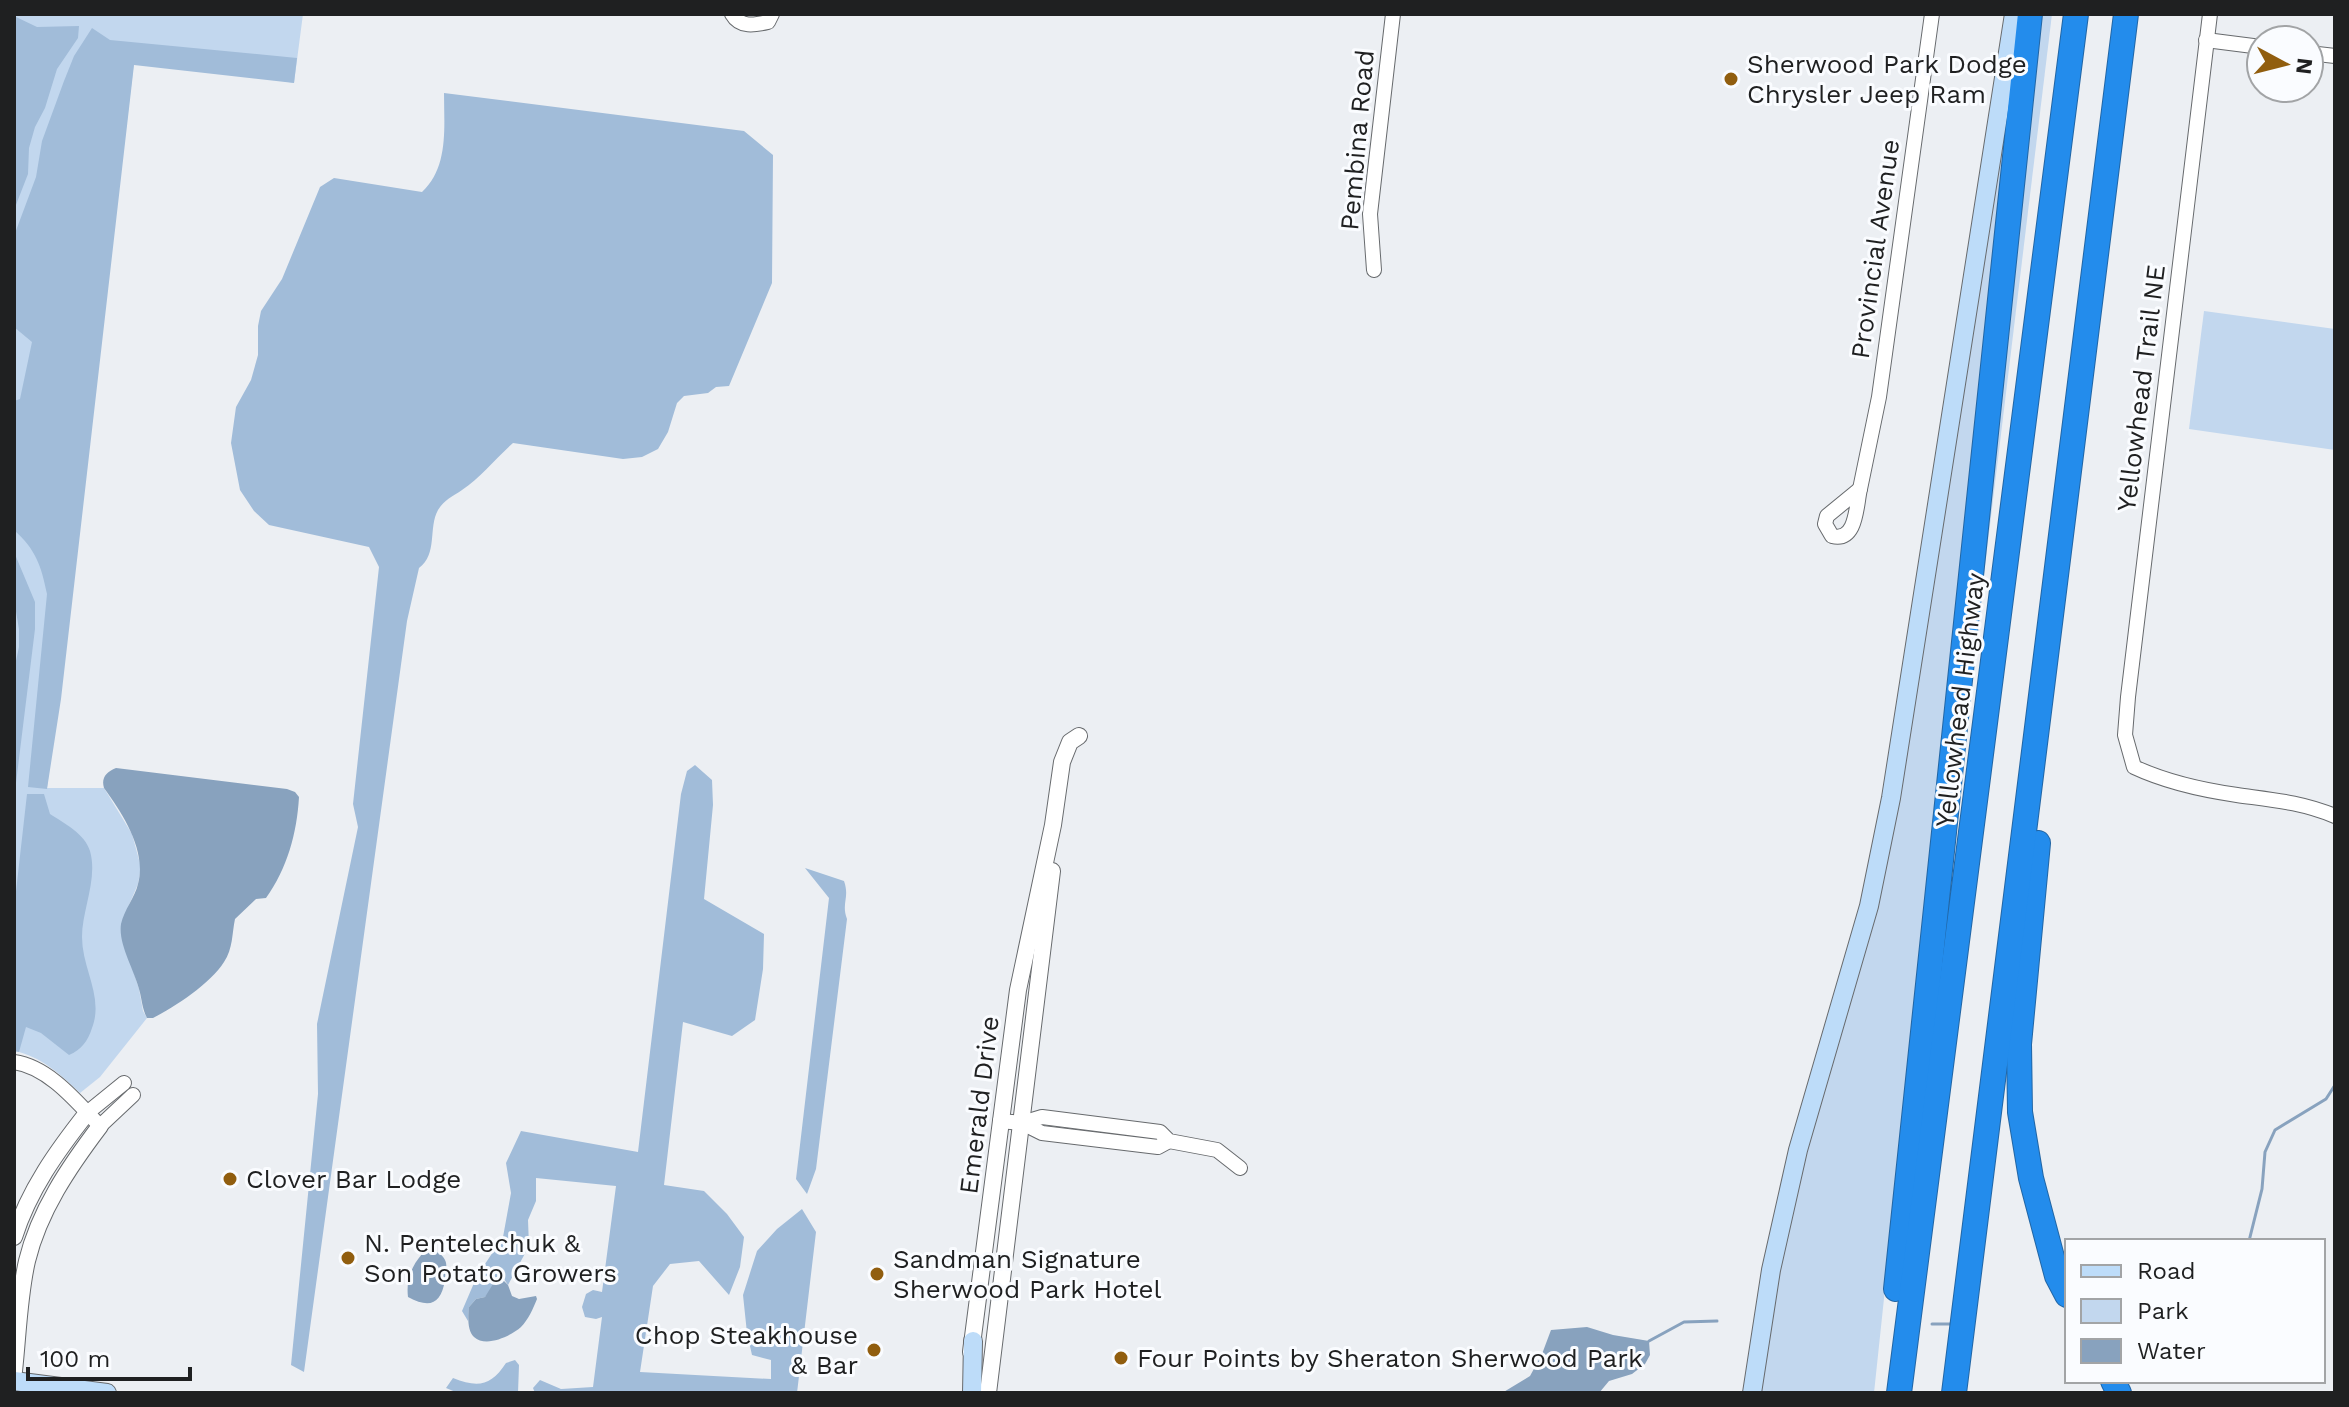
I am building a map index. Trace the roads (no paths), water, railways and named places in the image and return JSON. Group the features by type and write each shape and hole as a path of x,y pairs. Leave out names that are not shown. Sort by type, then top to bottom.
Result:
{"highway":[{"path":"1904,1355 1893,1318 2030,14"},
{"name":"Yellowhead Highway","path":"1899,1393 2076,14"},
{"path":"1954,1393 2126,14"},
{"path":"2111,134 2143,14"},
{"path":"2042,685 2040,823 2019,1044 2020,1112 2034,1192 2057,1276 2065,1291"}],"main road":[{"path":"1752,1393 1771,1270 1795,1165 1869,906 1891,798 2014,14"},
{"path":"972,1393 973,1341"},
{"path":"14,1381 107,1393"}],"street":[{"path":"732,14 744,24 755,25 768,22 772,14"},
{"name":"Pembina Road","path":"1374,270 1370,214 1393,14"},
{"name":"Provincial Avenue","path":"1860,489 1879,397 1932,14"},
{"name":"Yellowhead Trail NE","path":"2210,14 2125,735 2134,767 2158,778 2234,795 2301,804 2335,816"},
{"path":"2206,40 2245,45"},
{"name":"Emerald Drive","path":"965,1393 1018,990 1053,825 1062,762 1070,742 1079,736"},
{"name":"Emerald Drive","path":"988,1393 1051,876 1053,825"},
{"path":"14,1062 47,1076 100,1126"},
{"path":"14,1237 19,1220 50,1159 87,1113 128,1089 67,1169 39,1226 27,1261 14,1371"},
{"path":"1000,1121 1022,1123 1042,1117 1160,1132 1169,1141 1217,1150 1240,1168"}],"water":[{"path":"116,768 287,789 299,797 293,837 280,875 266,898 256,899 235,919 231,946 224,962 192,994 153,1018 145,1015 122,940 121,924 137,889 140,871 132,833 104,788 105,776"},
{"path":"435,1251 445,1260 445,1280 437,1299 422,1303 408,1297 410,1274 422,1254"},
{"path":"500,1277 508,1285 512,1296 519,1299 536,1296 537,1299 528,1318 517,1330 498,1340 479,1340 470,1331 469,1307 476,1299 485,1297"},
{"path":"1587,1327 1649,1341 1650,1355 1645,1364 1632,1374 1609,1381 1599,1393 1502,1393 1530,1376 1551,1330"}],"waterway":[{"path":"2250,1239 2262,1189 2265,1152 2275,1130 2326,1099 2335,1085"},
{"path":"1649,1341 1684,1322 1717,1321"},
{"path":"1932,1324 1950,1324"}],"place":[{"name":"Sherwood Park Dodge Chrysler Jeep Ram","path":"1731,79"},
{"name":"Clover Bar Lodge","path":"230,1179"},
{"name":"N. Pentelechuk & Son Potato Growers","path":"348,1258"},
{"name":"Sandman Signature Sherwood Park Hotel","path":"877,1274"},
{"name":"Chop Steakhouse & Bar","path":"874,1350"},
{"name":"Four Points by Sheraton Sherwood Park","path":"1121,1358"}]}
